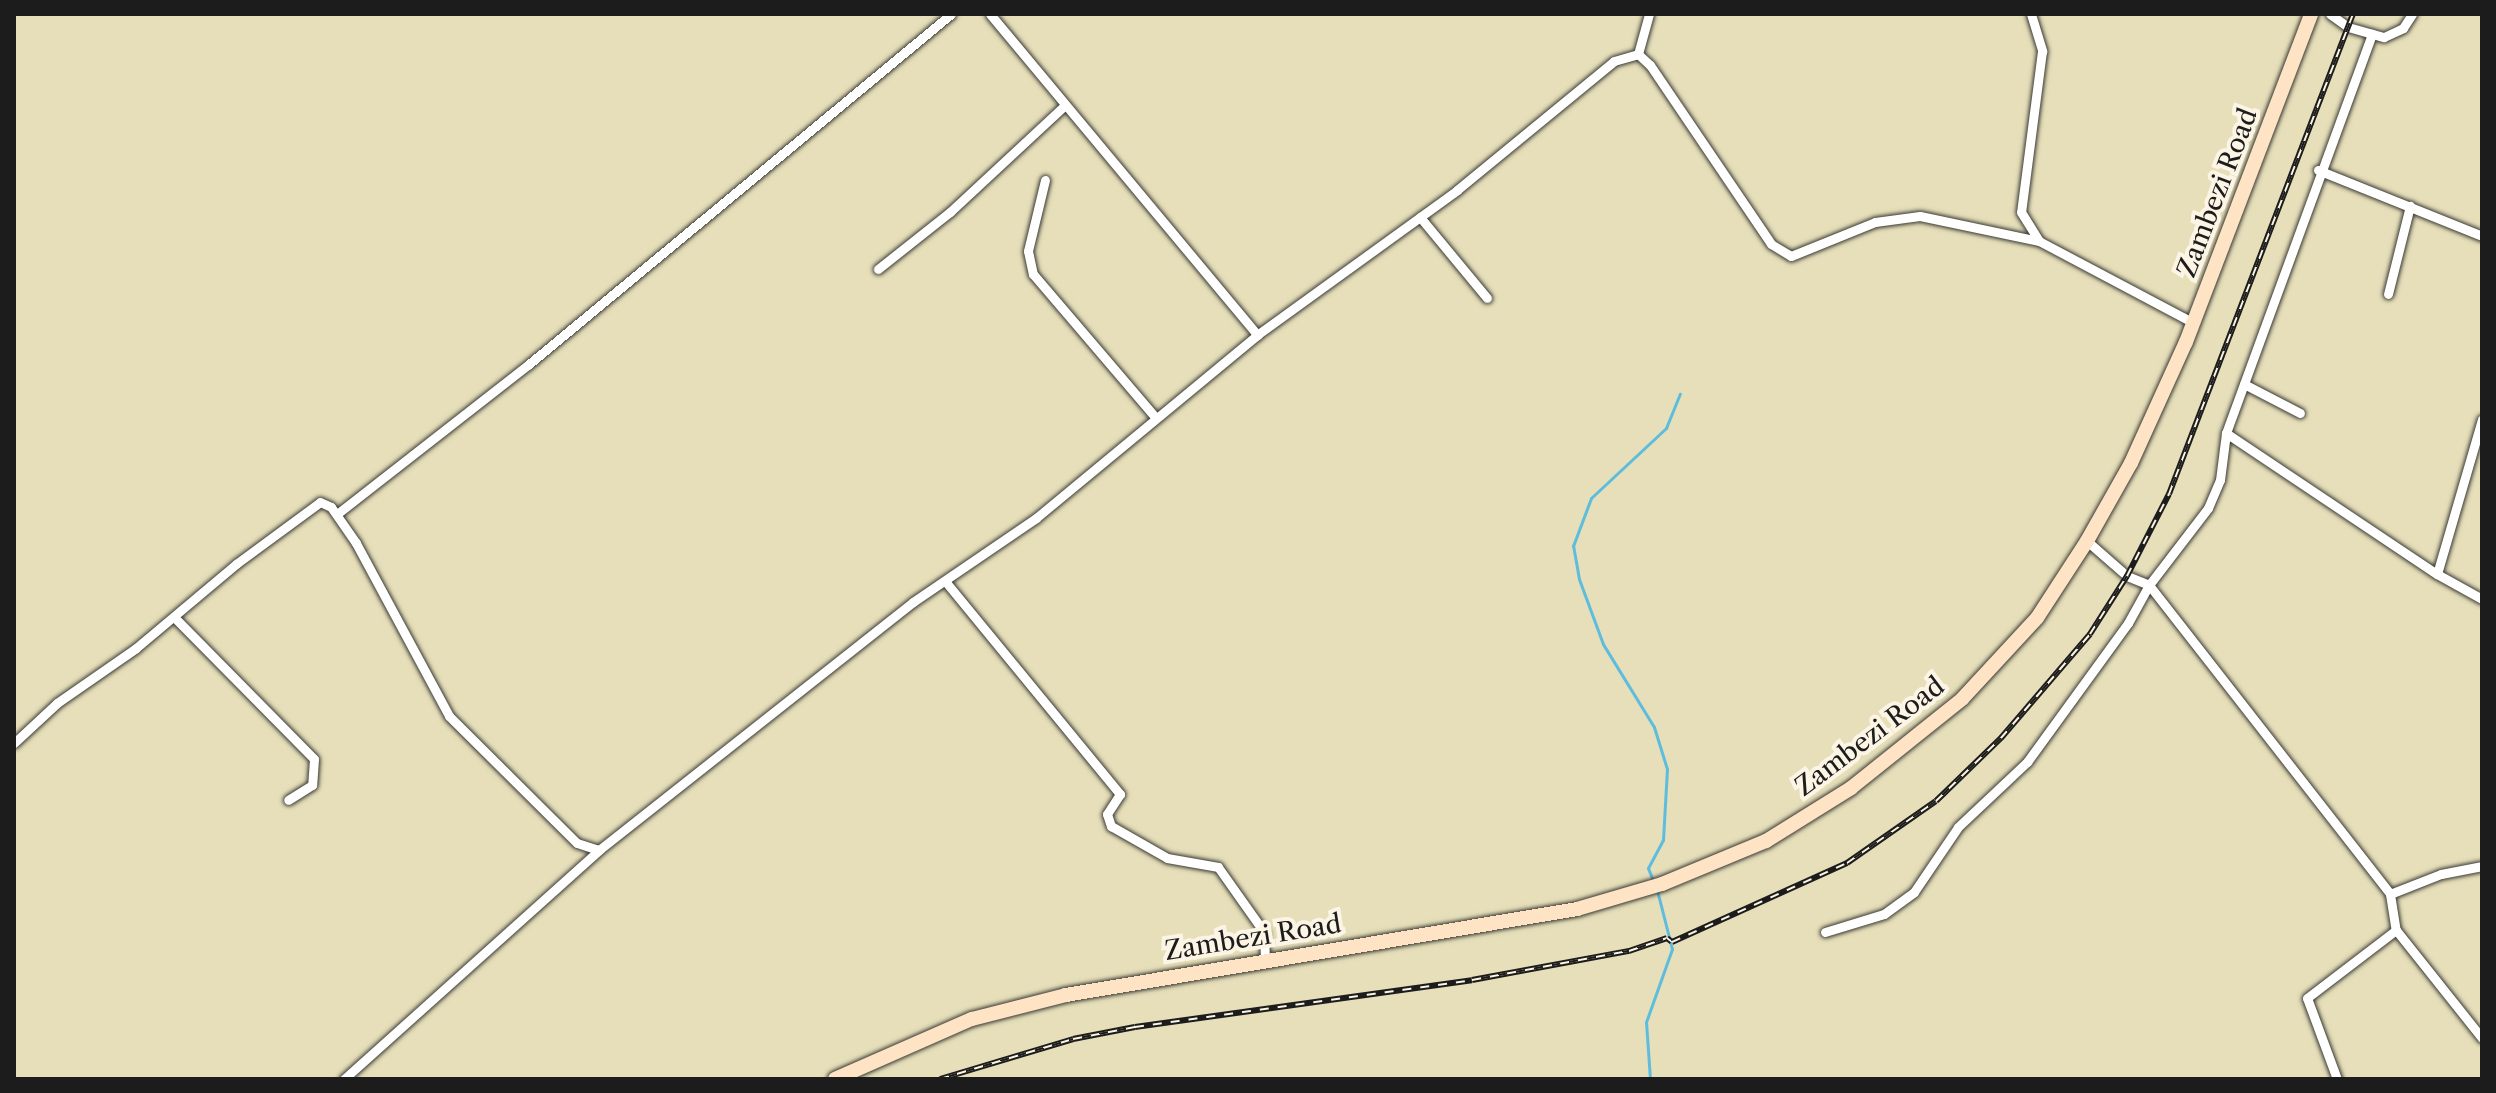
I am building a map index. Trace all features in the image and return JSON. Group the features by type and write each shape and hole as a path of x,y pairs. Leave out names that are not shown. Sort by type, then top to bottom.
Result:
{"main road":[{"name":"Zambezi Road","path":"835,1079 972,1019 1066,995 1577,909 1658,886 1766,841 1851,788 1949,709 2037,618 2087,541 2131,463 2194,323 2311,14"}],"street":[{"path":"337,514 529,364 951,14"},
{"path":"990,14 1257,335"},
{"path":"344,1079 599,850 945,581 1036,518 1257,335 1420,217 1594,75 1638,54 1649,14"},
{"path":"2031,14 2042,51 2021,212 2039,241"},
{"path":"2330,14 2372,34 2394,35 2412,14"},
{"path":"1825,932 1884,914 1914,892 1958,827 2027,762 2128,623 2149,585 2208,508 2220,480 2226,433 2318,170 2372,34"},
{"path":"1638,54 1771,244 1791,256 1875,222 1920,216 2039,241 2194,323"},
{"path":"878,269 950,212 1065,105"},
{"path":"2318,170 2482,236"},
{"path":"1045,180 1028,251 1033,274 1156,418"},
{"path":"2388,294 2410,206"},
{"path":"1420,217 1487,298"},
{"path":"2244,384 2300,413"},
{"path":"2437,574 2482,419"},
{"path":"2226,433 2437,574 2482,599"},
{"path":"14,743 57,703 174,617 309,507 325,503 337,514 389,599 449,716 577,843 599,850"},
{"path":"2087,541 2127,576 2149,585 2390,894 2396,930 2482,1038"},
{"path":"945,581 1120,794 1107,814 1111,826 1167,858 1218,867 1264,932 1265,960"},
{"path":"174,617 314,759 312,785 288,800"},
{"path":"2390,894 2441,874 2482,866"},
{"path":"2337,1079 2307,998 2396,930"}],"waterway":[{"path":"1654,883 1648,868 1663,840 1667,769 1654,727 1603,644 1579,579 1573,546 1591,498 1666,428 1680,394"},
{"path":"1650,1079 1646,1022 1672,949 1657,890"}],"railway":[{"path":"940,1079 1073,1039 1135,1027 1472,980 1629,951 1667,938 1672,942 1847,863 1936,801 2001,738 2090,634 2127,576 2169,494 2353,14"}]}
